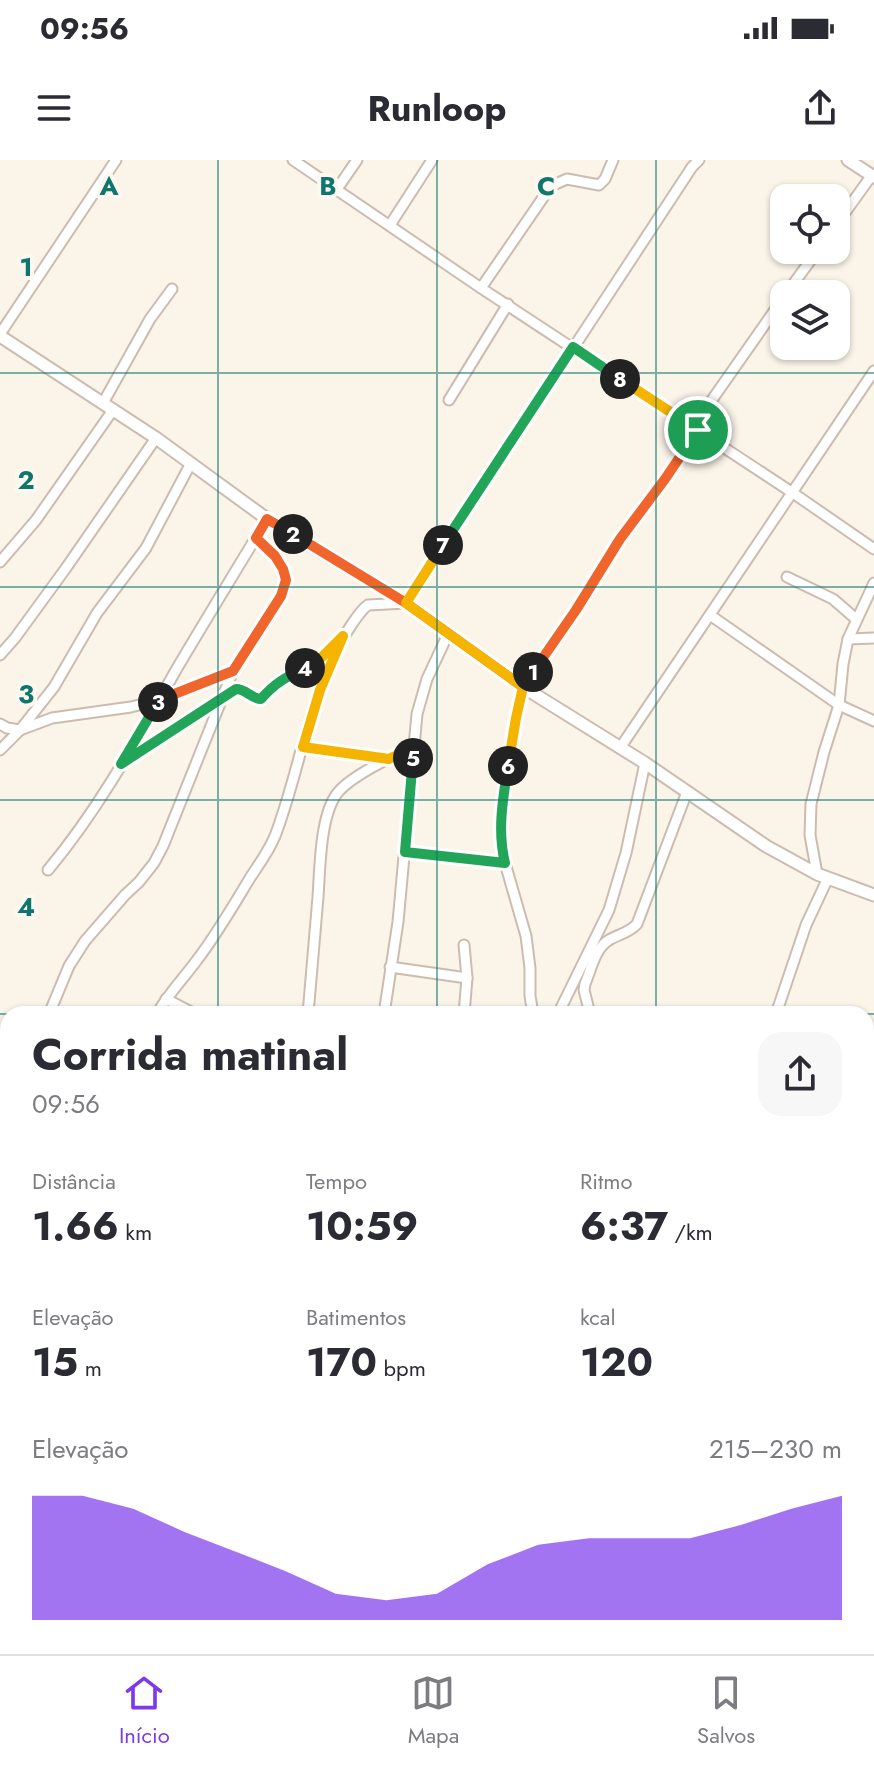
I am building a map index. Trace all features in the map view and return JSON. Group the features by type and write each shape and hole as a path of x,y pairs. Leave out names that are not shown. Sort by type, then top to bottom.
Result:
{"street":[{"path":"116,160 0,335 156,438 267,519 406,603 523,687 645,763 766,846 822,876 874,895"},
{"path":"293,160 874,549"},
{"path":"337,189 357,160"},
{"path":"390,225 432,160"},
{"path":"481,288 551,186 567,179 599,185 613,160"},
{"path":"406,603 699,160"},
{"path":"848,160 873,176 850,206"},
{"path":"0,562 36,520 108,406 150,319 172,289"},
{"path":"449,400 508,304"},
{"path":"532,1006 526,936 505,863 501,835 503,795 523,687 620,539 665,479 770,318"},
{"path":"620,748 874,371"},
{"path":"0,655 66,568 156,438"},
{"path":"0,750 54,687 97,613 146,548 191,463"},
{"path":"48,870 91,812 121,764 267,519"},
{"path":"52,1006 69,966 85,941 139,882 159,855 233,671 281,596 286,580 283,569 275,556 256,538"},
{"path":"787,577 833,599 856,619"},
{"path":"779,1006 822,876 810,835 811,804 839,705 848,639 874,583"},
{"path":"121,764 236,689 261,699 279,680 312,664 331,649 368,605 406,603"},
{"path":"710,615 839,705 874,721"},
{"path":"385,1006 398,922 417,714 427,679 448,634"},
{"path":"162,1006 226,921 268,850 281,819 320,690 343,636"},
{"path":"848,639 874,638"},
{"path":"0,724 20,730 52,718 159,700 233,671"},
{"path":"303,747 389,759"},
{"path":"309,1006 319,870 330,807 342,787 351,780 414,747"},
{"path":"562,1006 609,910 626,853 645,763"},
{"path":"588,1006 585,984 600,947 637,924 687,792"},
{"path":"405,852 505,863"},
{"path":"464,945 467,978 465,1006"},
{"path":"390,967 467,978"},
{"path":"166,999 180,1006"}],"route":[{"path":"698,430 573,347 406,603 448,634 523,687 503,795 501,835 505,863 405,852 414,747 389,759 303,747 320,690 343,636 321,658 279,680 261,699 236,689 121,764 159,700 233,671 281,596 286,580 283,569 275,556 256,538 267,519 406,603 523,687 634,518 698,430"}]}
